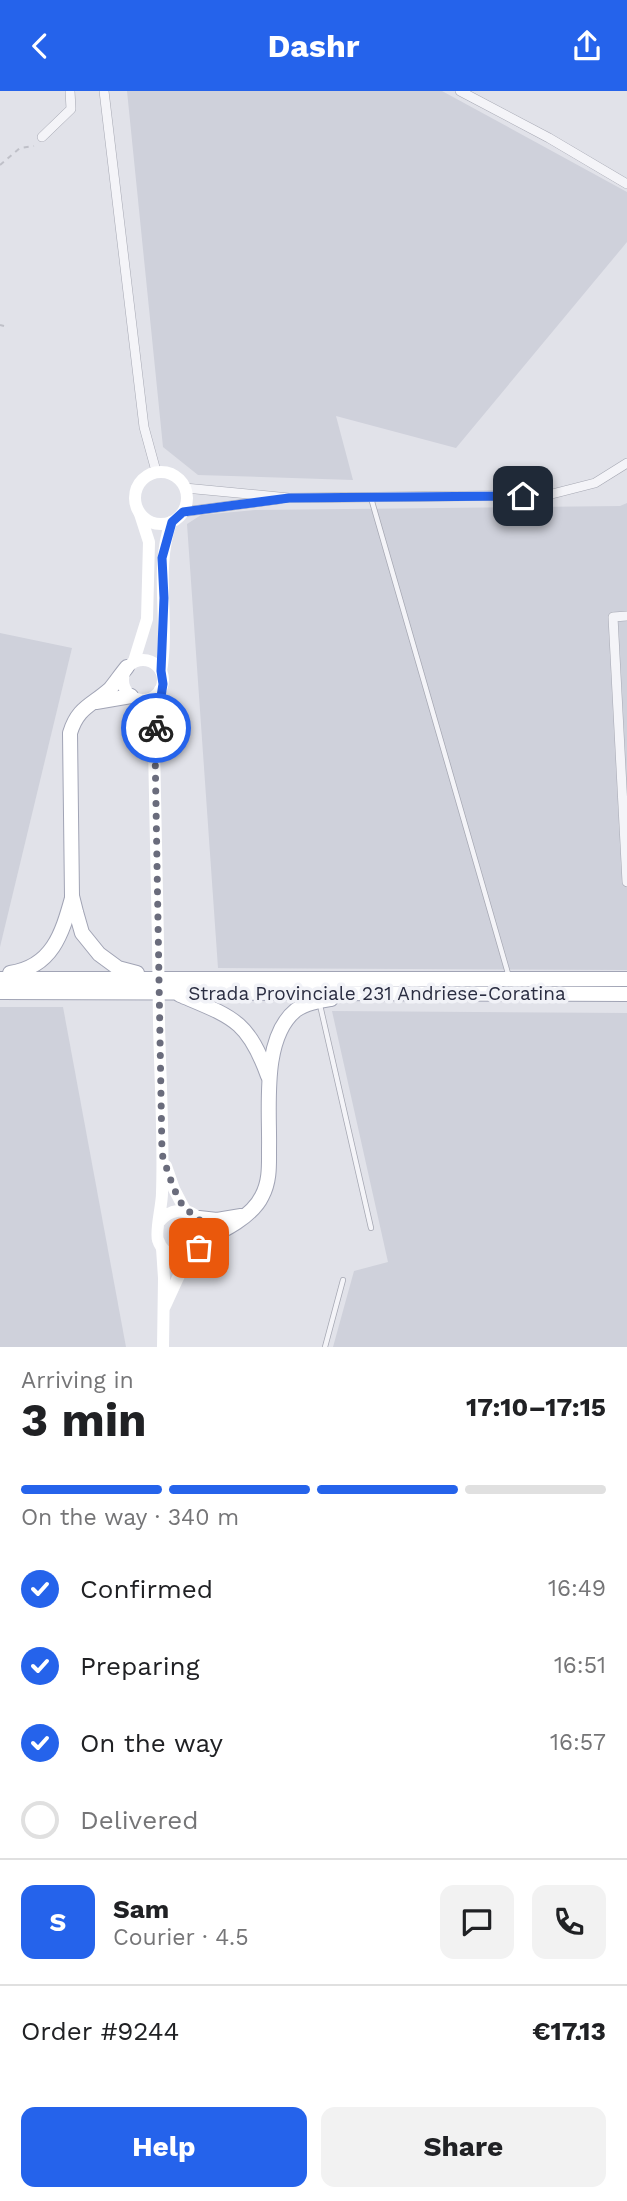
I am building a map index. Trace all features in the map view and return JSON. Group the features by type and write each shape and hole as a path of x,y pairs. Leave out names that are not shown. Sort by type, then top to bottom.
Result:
{"main road":[{"path":"155,747 137,698 126,692 122,679 131,664 147,618 149,542 134,497 141,480 156,471 174,474 186,488 187,500 183,512 172,522 162,558 163,677 155,747 162,1154 160,1221 156,1232 162,1248 164,1278 163,1347"},
{"path":"139,513 154,523 172,522"},
{"path":"161,671 150,661 131,664 110,689 81,710 74,719 70,733 72,896 82,933 99,954 118,968 184,978"},
{"path":"91,703 156,695 160,690"},
{"path":"0,976 25,971 46,956 58,941 72,896"},
{"name":"Strada Provinciale 231 Andriese-Coratina","path":"0,976 627,979"},
{"name":"Strada Provinciale 231 Andriese-Coratina","path":"0,992 627,993"},
{"path":"172,992 224,1013 241,1025 257,1047 270,1082"},
{"path":"162,1248 167,1253 181,1257 246,1215 261,1198 269,1179 273,1052 282,1027 296,1010 319,1001 384,992"},
{"path":"162,1154 174,1189 186,1210 199,1218 217,1220 246,1215"},
{"path":"160,1221 171,1212 186,1210"},
{"path":"162,1313 181,1271 199,1247 203,1225 199,1218"}],"street":[{"path":"42,137 71,109 70,91"},
{"path":"104,91 144,427 156,471"},
{"path":"460,91 550,138 627,184"},
{"path":"186,488 289,498 548,495 595,483 627,463"},
{"path":"183,512 289,498"},
{"path":"627,616 613,617 627,882"}],"lane":[{"path":"371,497 509,978"},
{"path":"319,1001 372,1228"},
{"path":"325,1347 343,1280"}],"path":[{"path":"0,165 20,148 37,145 42,137"}],"shaded area":[{"path":"127,91 442,91 627,192 627,242 456,448 336,416 353,480 198,475 163,447"},
{"path":"627,503 627,970 218,968 187,524 201,515 255,510 620,506"},
{"path":"0,633 72,648 0,947"},
{"path":"0,1007 63,1007 126,1347 0,1347"},
{"path":"332,1011 627,1013 627,1347 333,1347 354,1271 388,1262"}],"way so far":[{"path":"156,728 162,1154 174,1189 186,1210 199,1218 203,1225 203,1240 199,1248"}],"route":[{"path":"156,728 163,684 162,558 172,522 183,512 289,498 523,496"}]}
